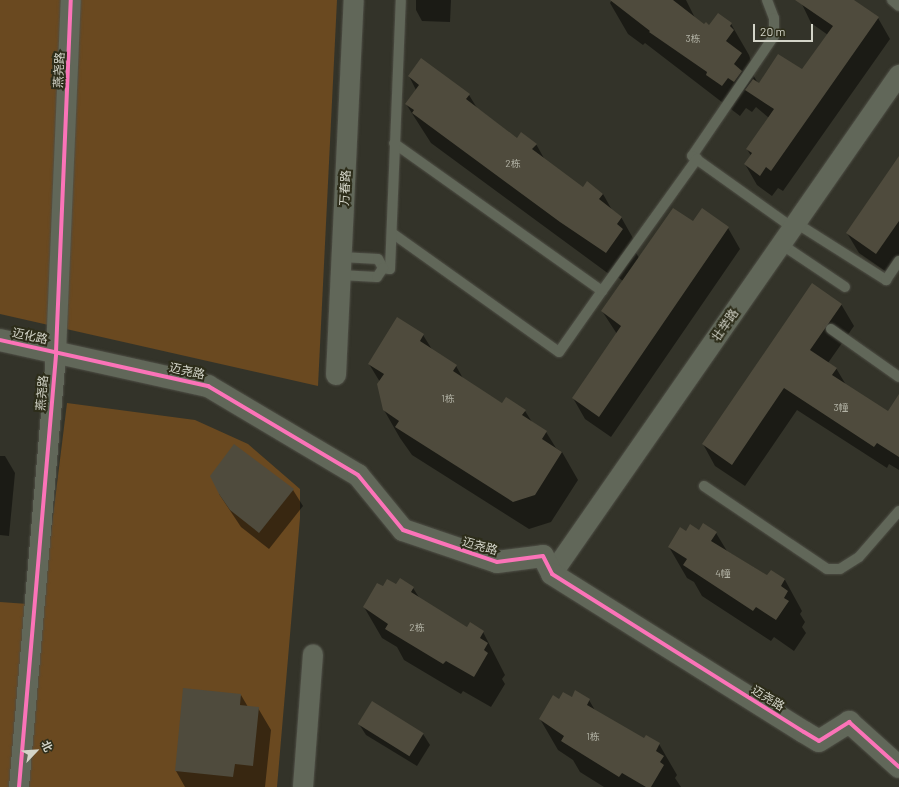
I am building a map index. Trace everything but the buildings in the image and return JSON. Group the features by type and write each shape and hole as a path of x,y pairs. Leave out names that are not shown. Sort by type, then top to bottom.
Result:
{"street":[{"name":"燕尧路","path":"19,787 56,352 71,0"},
{"name":"万春路","path":"336,375 354,0"},
{"name":"壮举路","path":"552,574 899,75"},
{"name":"迈化路","path":"0,340 56,352"},
{"name":"迈尧路","path":"56,352 208,386 358,475 403,530 498,562 543,556 552,574 819,741 848,722 899,767"},
{"path":"303,787 314,654"}],"lane":[{"path":"383,268 390,269 401,0"},
{"path":"767,0 774,18 774,36 692,156 795,225 886,280 899,261"},
{"path":"892,0 899,6"},
{"path":"394,144 602,291"},
{"path":"392,233 559,352 697,160"},
{"path":"781,244 846,287"},
{"path":"341,266 378,259 383,268"},
{"path":"341,266 377,277 383,268"},
{"path":"831,329 899,376"},
{"path":"704,486 827,569 840,569 859,557 899,511"}],"shaded area":[{"path":"0,0 337,0 318,386 0,314"},
{"path":"67,403 195,420 248,444 300,489 300,518 277,787 0,787 0,602 42,605"}],"cycle path":[{"path":"19,787 56,352 71,0"},
{"path":"0,340 208,386 358,475 403,530 497,562 543,556 552,574 819,741 849,722 899,767"}]}
